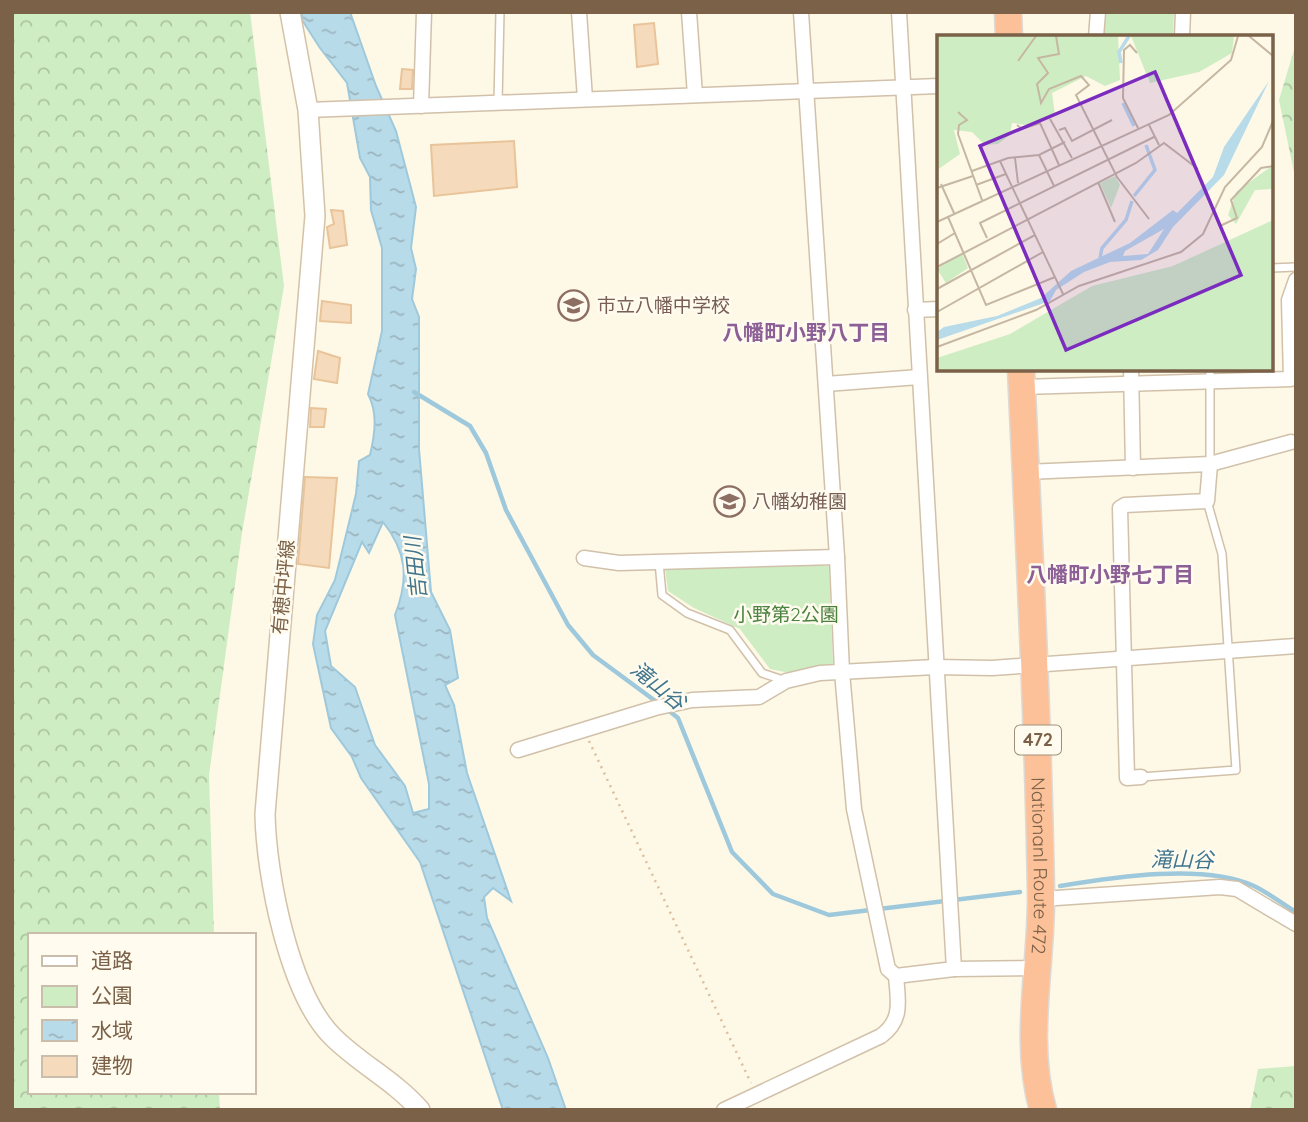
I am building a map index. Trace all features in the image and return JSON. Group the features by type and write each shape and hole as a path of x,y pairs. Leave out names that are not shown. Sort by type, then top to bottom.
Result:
{"highway":[{"path":"1008,12 1009,35"},
{"name":"Nationanl Route 472","path":"1022,378 1036,663 1041,898 1034,1057 1043,1110"}],"main road":[{"name":"有穂中坪線","path":"290,12 314,109 315,216 266,803 265,850 294,968 311,1009 332,1036 405,1093 420,1110"}],"street":[{"path":"421,106 425,12"},
{"path":"579,12 585,99"},
{"path":"689,12 695,95"},
{"path":"801,12 837,557 842,672 854,809 888,969 897,976 954,969 1036,968"},
{"path":"899,12 954,969"},
{"path":"1096,35 1098,12"},
{"path":"1182,35 1183,12"},
{"path":"314,109 937,86"},
{"path":"1022,378 1211,376 1291,379 1289,300 1296,280"},
{"path":"915,310 937,309"},
{"path":"1131,376 1133,468"},
{"path":"826,384 919,377"},
{"path":"1026,472 1210,464 1291,442"},
{"path":"1141,777 1127,778 1120,508 1125,505 1206,501 1210,464"},
{"path":"584,558 619,563 837,557"},
{"path":"518,750 655,708 692,700 759,697 786,681 820,673 935,667 992,668 1296,646"},
{"path":"1041,898 1220,887 1237,889 1296,924"},
{"path":"724,1110 891,1028 898,1017 897,976"}],"lane":[{"path":"498,103 500,12"},
{"path":"1273,268 1296,267"},
{"path":"1210,464 1211,376"},
{"path":"1141,777 1236,770 1222,554 1206,501"},
{"path":"659,562 662,595 687,613 730,630 762,673 786,681"}],"path":[{"path":"586,731 756,1095"}],"green space":[{"path":"12,12 250,12 284,286 242,533 209,775 214,933 28,933 28,1094 219,1094 220,1110 12,1110"},
{"path":"1102,12 1174,12 1173,35 1101,35"},
{"path":"1296,43 1296,182 1279,100"},
{"name":"小野第2公園","path":"829,566 833,666 790,673 770,669 740,629 694,608 668,591 665,568"},
{"path":"1296,1066 1296,1110 1250,1110 1258,1069"}],"water":[{"name":"吉田川","path":"302,12 350,12 376,86 396,131 416,207 411,248 416,269 412,299 419,317 419,449 431,592 450,630 458,678 445,685 454,705 467,773 511,901 493,888 484,897 487,918 548,1058 566,1110 503,1110 420,862 361,778 352,757 331,728 313,644 317,615 335,580 356,494 359,461 370,455 373,439 375,424 368,394 382,331 382,248 371,210 370,177 360,158 347,83 302,20","holes":["383,522 401,555 404,578 395,615 429,784 429,809 413,813 405,786 375,745 355,687 331,666 325,631 362,542 369,553"]}],"building":[{"path":"654,23 658,64 637,67 634,25"},
{"path":"402,69 413,70 412,89 400,89"},
{"path":"514,141 517,187 434,196 431,145"},
{"path":"331,210 343,211 347,245 330,248 327,227 334,224"},
{"path":"322,301 351,305 351,323 320,321"},
{"path":"318,351 340,358 337,383 314,379"},
{"path":"311,408 326,409 324,427 310,427"},
{"path":"305,477 337,478 329,568 298,564"}],"waterway":[{"name":"滝山谷","path":"414,392 470,426 486,453 506,510 568,625 593,655 658,703"},
{"name":"滝山谷","path":"668,710 678,718 732,852 773,894 829,915 1020,892"},
{"name":"滝山谷","path":"1060,886 1158,874 1210,875 1254,886 1296,912"}],"place":[{"name":"市立八幡中学校","path":"574,305"},
{"name":"八幡幼稚園","path":"729,501"}],"district":[{"name":"八幡町小野八丁目","path":"806,333"},
{"name":"八幡町小野七丁目","path":"1110,575"}]}
